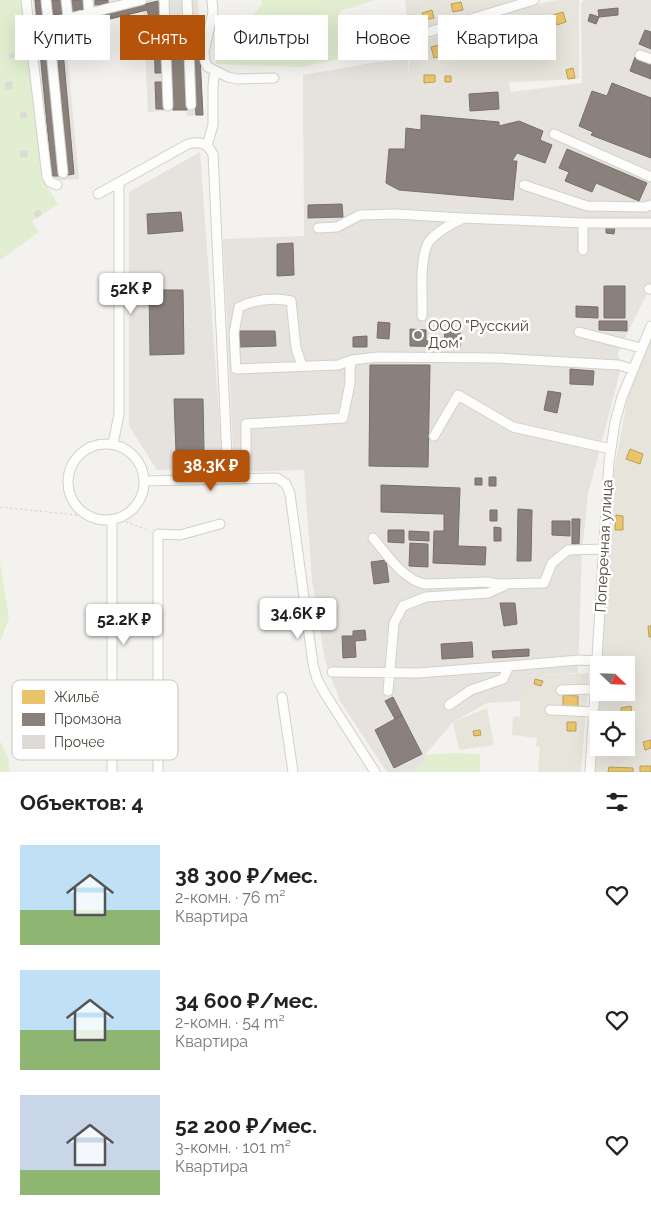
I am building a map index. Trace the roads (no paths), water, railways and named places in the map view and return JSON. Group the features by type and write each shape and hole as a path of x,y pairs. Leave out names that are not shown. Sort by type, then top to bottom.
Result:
{"street":[{"path":"26,0 47,177 50,182 57,185"},
{"path":"46,0 47,15"},
{"path":"66,0 68,15"},
{"path":"88,0 89,13"},
{"path":"81,15 120,2 138,0"},
{"path":"164,0 168,106"},
{"path":"187,0 191,105"},
{"path":"212,0 213,12 204,52 205,61 212,69 237,79 274,78"},
{"path":"428,32 534,0"},
{"path":"640,55 651,59"},
{"path":"52,60 63,173"},
{"path":"207,146 213,125 212,69"},
{"path":"554,134 651,177"},
{"path":"98,194 188,144 195,142 203,143 213,154 228,479"},
{"path":"113,444 119,414 119,183"},
{"path":"524,185 587,206 645,207 651,205"},
{"path":"318,228 337,227 360,215 397,214 583,223 651,223"},
{"path":"422,316 423,263 428,243 450,224 464,218"},
{"path":"583,223 583,250"},
{"path":"302,366 296,348 291,302 276,298 251,301 239,307 234,333 236,369 338,365 352,360 378,357 495,358 618,365 632,369"},
{"name":"Поперечная улица","path":"596,656 609,462 615,422 632,369 651,326"},
{"path":"579,332 641,348"},
{"path":"246,456 246,424 343,418 350,383 352,360"},
{"path":"434,436 458,395 513,427 611,450"},
{"path":"97,444 113,444 129,451 140,464 144,481 142,497 132,511 115,520 99,521 86,516 75,506 68,492 67,476 72,462 83,451 97,444"},
{"path":"144,481 277,478 286,484 289,489 313,664 317,679 375,772"},
{"path":"113,680 115,520"},
{"path":"158,680 158,534 180,535 220,524"},
{"path":"373,538 405,573 417,583 425,584 544,583 552,563 568,550 604,549"},
{"path":"388,692 394,623 403,606 426,597 488,593 509,584"},
{"path":"332,672 418,672 590,661"},
{"path":"449,705 471,690 503,679 509,666"},
{"path":"561,690 590,689"},
{"path":"282,698 293,772"},
{"path":"550,710 590,712"},
{"name":"Поперечная улица","path":"590,772 591,756"}],"place":[{"name":"ООО \"Русский Дом\"","path":"418,335"}]}
